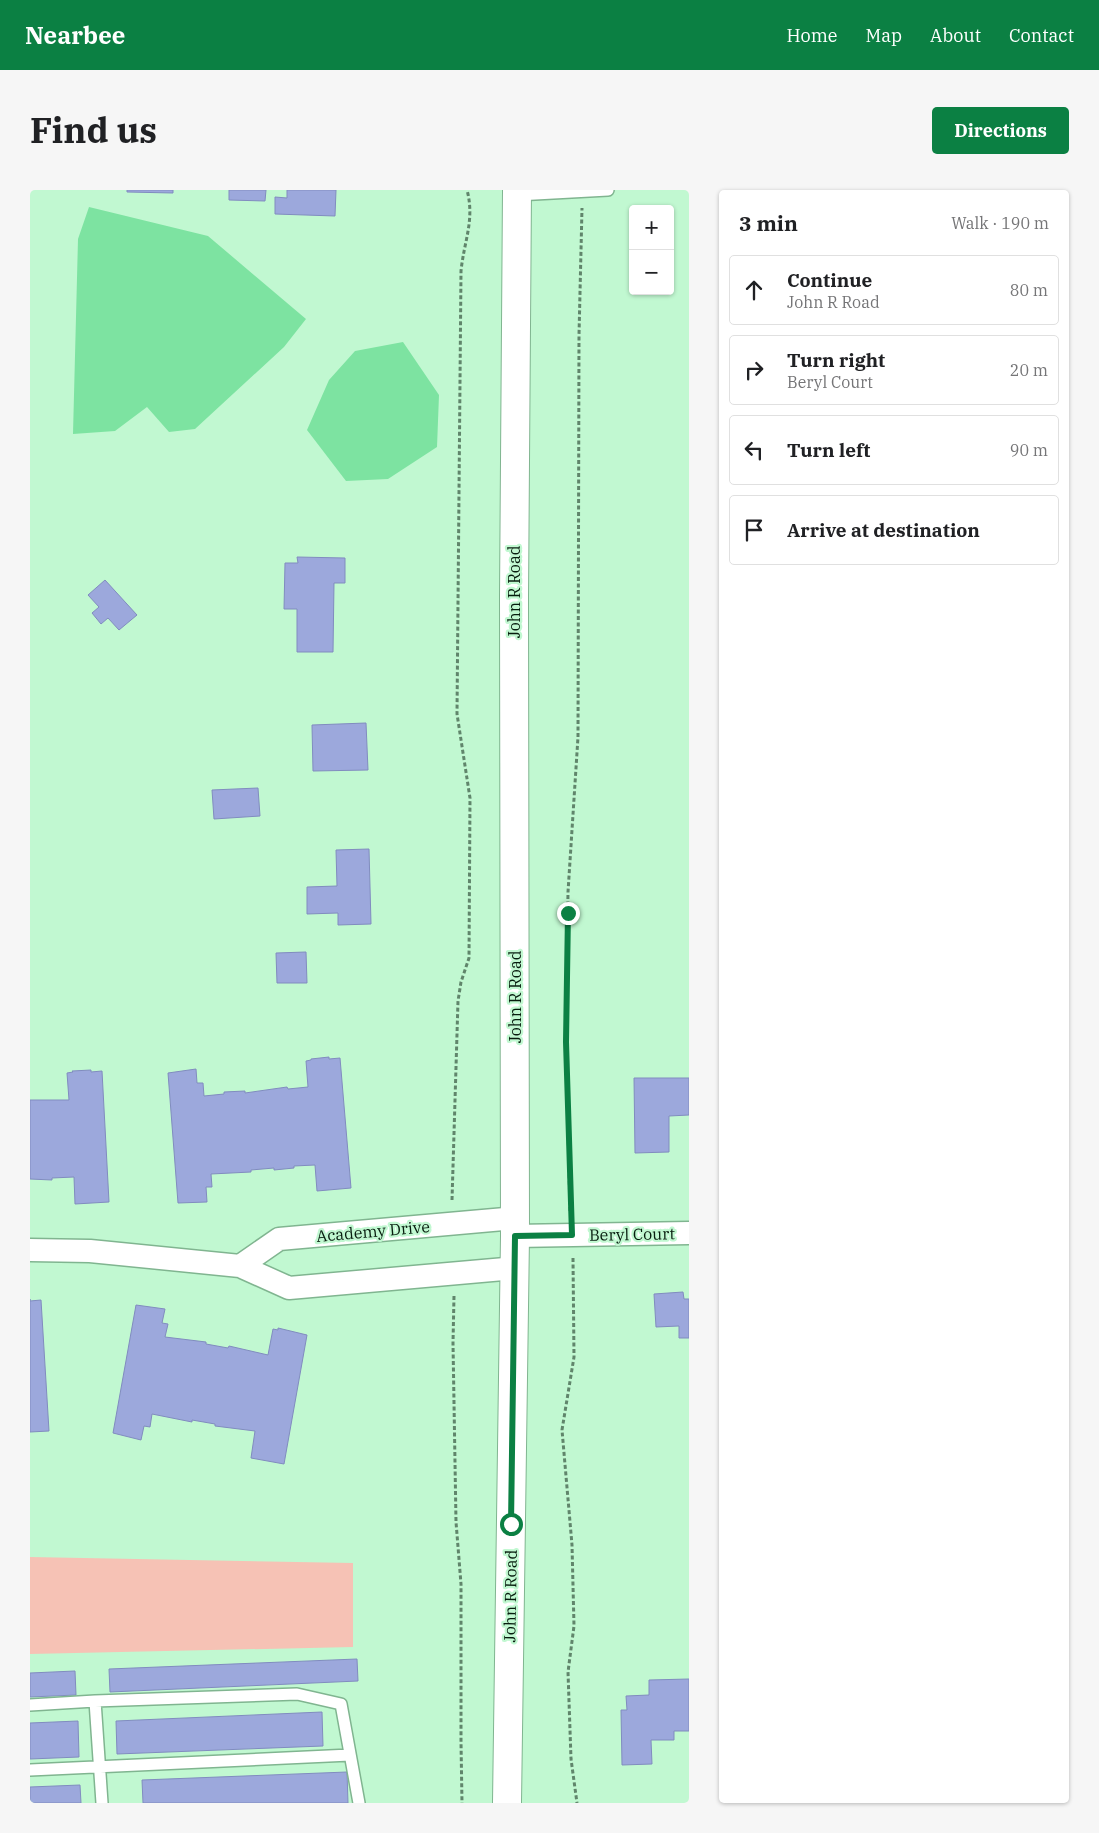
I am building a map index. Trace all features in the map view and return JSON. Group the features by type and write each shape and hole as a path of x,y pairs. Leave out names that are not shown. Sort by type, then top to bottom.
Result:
{"main road":[{"name":"John R Road","path":"507,1803 515,1268 514,597 517,193"}],"street":[{"name":"Academy Drive","path":"240,1266 279,1239 452,1224 515,1227"},
{"name":"Beryl Court","path":"515,1227 572,1235 689,1233"},
{"path":"30,1250 90,1250 240,1266 289,1288 515,1268"}],"lane":[{"path":"517,193 583,193 608,190"},
{"path":"30,1705 95,1700 297,1694 341,1704 359,1803"},
{"path":"95,1700 102,1803"},
{"path":"30,1770 350,1755"}],"path":[{"path":"452,1224 458,1001 469,958 470,798 457,714 461,271 463,248 470,225 471,209 467,190"},
{"path":"577,1803 571,1759 568,1672 574,1626 572,1545 562,1430 574,1357 566,1042 568,892 578,727 579,335 583,193"},
{"path":"454,1274 456,1522 461,1584 460,1742 462,1803"}],"shaded area":[{"path":"89,207 208,236 306,319 284,347 195,429 169,432 147,407 115,431 73,434 78,239"},
{"path":"403,342 439,395 437,447 388,479 346,481 307,430 329,380 355,351"},
{"path":"30,1557 353,1563 353,1647 30,1654"}],"building":[{"path":"127,190 173,190 173,193 127,192"},
{"path":"229,190 266,190 265,201 229,200"},
{"path":"287,190 336,190 335,216 275,214 275,197 287,198"},
{"path":"297,557 345,558 345,583 334,583 333,652 297,652 297,609 284,609 285,563 298,563"},
{"path":"105,580 137,615 119,630 108,618 101,624 92,613 99,607 88,595"},
{"path":"366,723 368,770 313,771 312,725"},
{"path":"258,788 260,816 214,819 212,790"},
{"path":"369,849 371,924 338,925 338,913 307,914 307,887 337,886 336,850"},
{"path":"306,952 307,983 277,983 276,953"},
{"path":"329,1057 329,1059 340,1058 351,1188 317,1191 315,1165 294,1166 294,1168 274,1170 274,1168 251,1170 251,1172 211,1174 212,1187 206,1187 207,1202 178,1203 168,1073 196,1069 197,1083 203,1083 204,1096 224,1094 224,1092 245,1091 245,1093 287,1087 288,1089 308,1087 306,1061"},
{"path":"91,1070 91,1072 102,1071 109,1202 75,1204 74,1177 52,1178 52,1180 30,1179 30,1100 69,1100 67,1073"},
{"path":"634,1078 689,1078 689,1115 669,1116 669,1152 635,1153"},
{"path":"683,1292 684,1299 689,1299 689,1338 679,1338 679,1326 656,1327 654,1294"},
{"path":"41,1300 49,1431 30,1432 30,1301"},
{"path":"136,1305 165,1309 162,1323 168,1324 165,1337 206,1342 206,1344 228,1348 229,1346 268,1355 273,1329 278,1330 278,1328 307,1335 284,1464 251,1458 255,1431 215,1426 215,1424 192,1420 192,1422 152,1414 150,1427 144,1426 141,1440 113,1433"},
{"path":"357,1659 358,1681 110,1692 109,1669"},
{"path":"75,1671 76,1695 30,1697 30,1673"},
{"path":"689,1679 689,1731 674,1731 674,1740 651,1740 652,1764 622,1765 621,1710 627,1710 626,1696 649,1695 649,1680"},
{"path":"322,1712 323,1746 117,1754 116,1721"},
{"path":"78,1721 79,1757 30,1759 30,1723"},
{"path":"347,1772 348,1803 143,1803 142,1780"},
{"path":"80,1785 81,1803 30,1803 30,1787"}],"route":[{"path":"511,1524 515,1236 572,1235 566,1042 568,913"}]}
